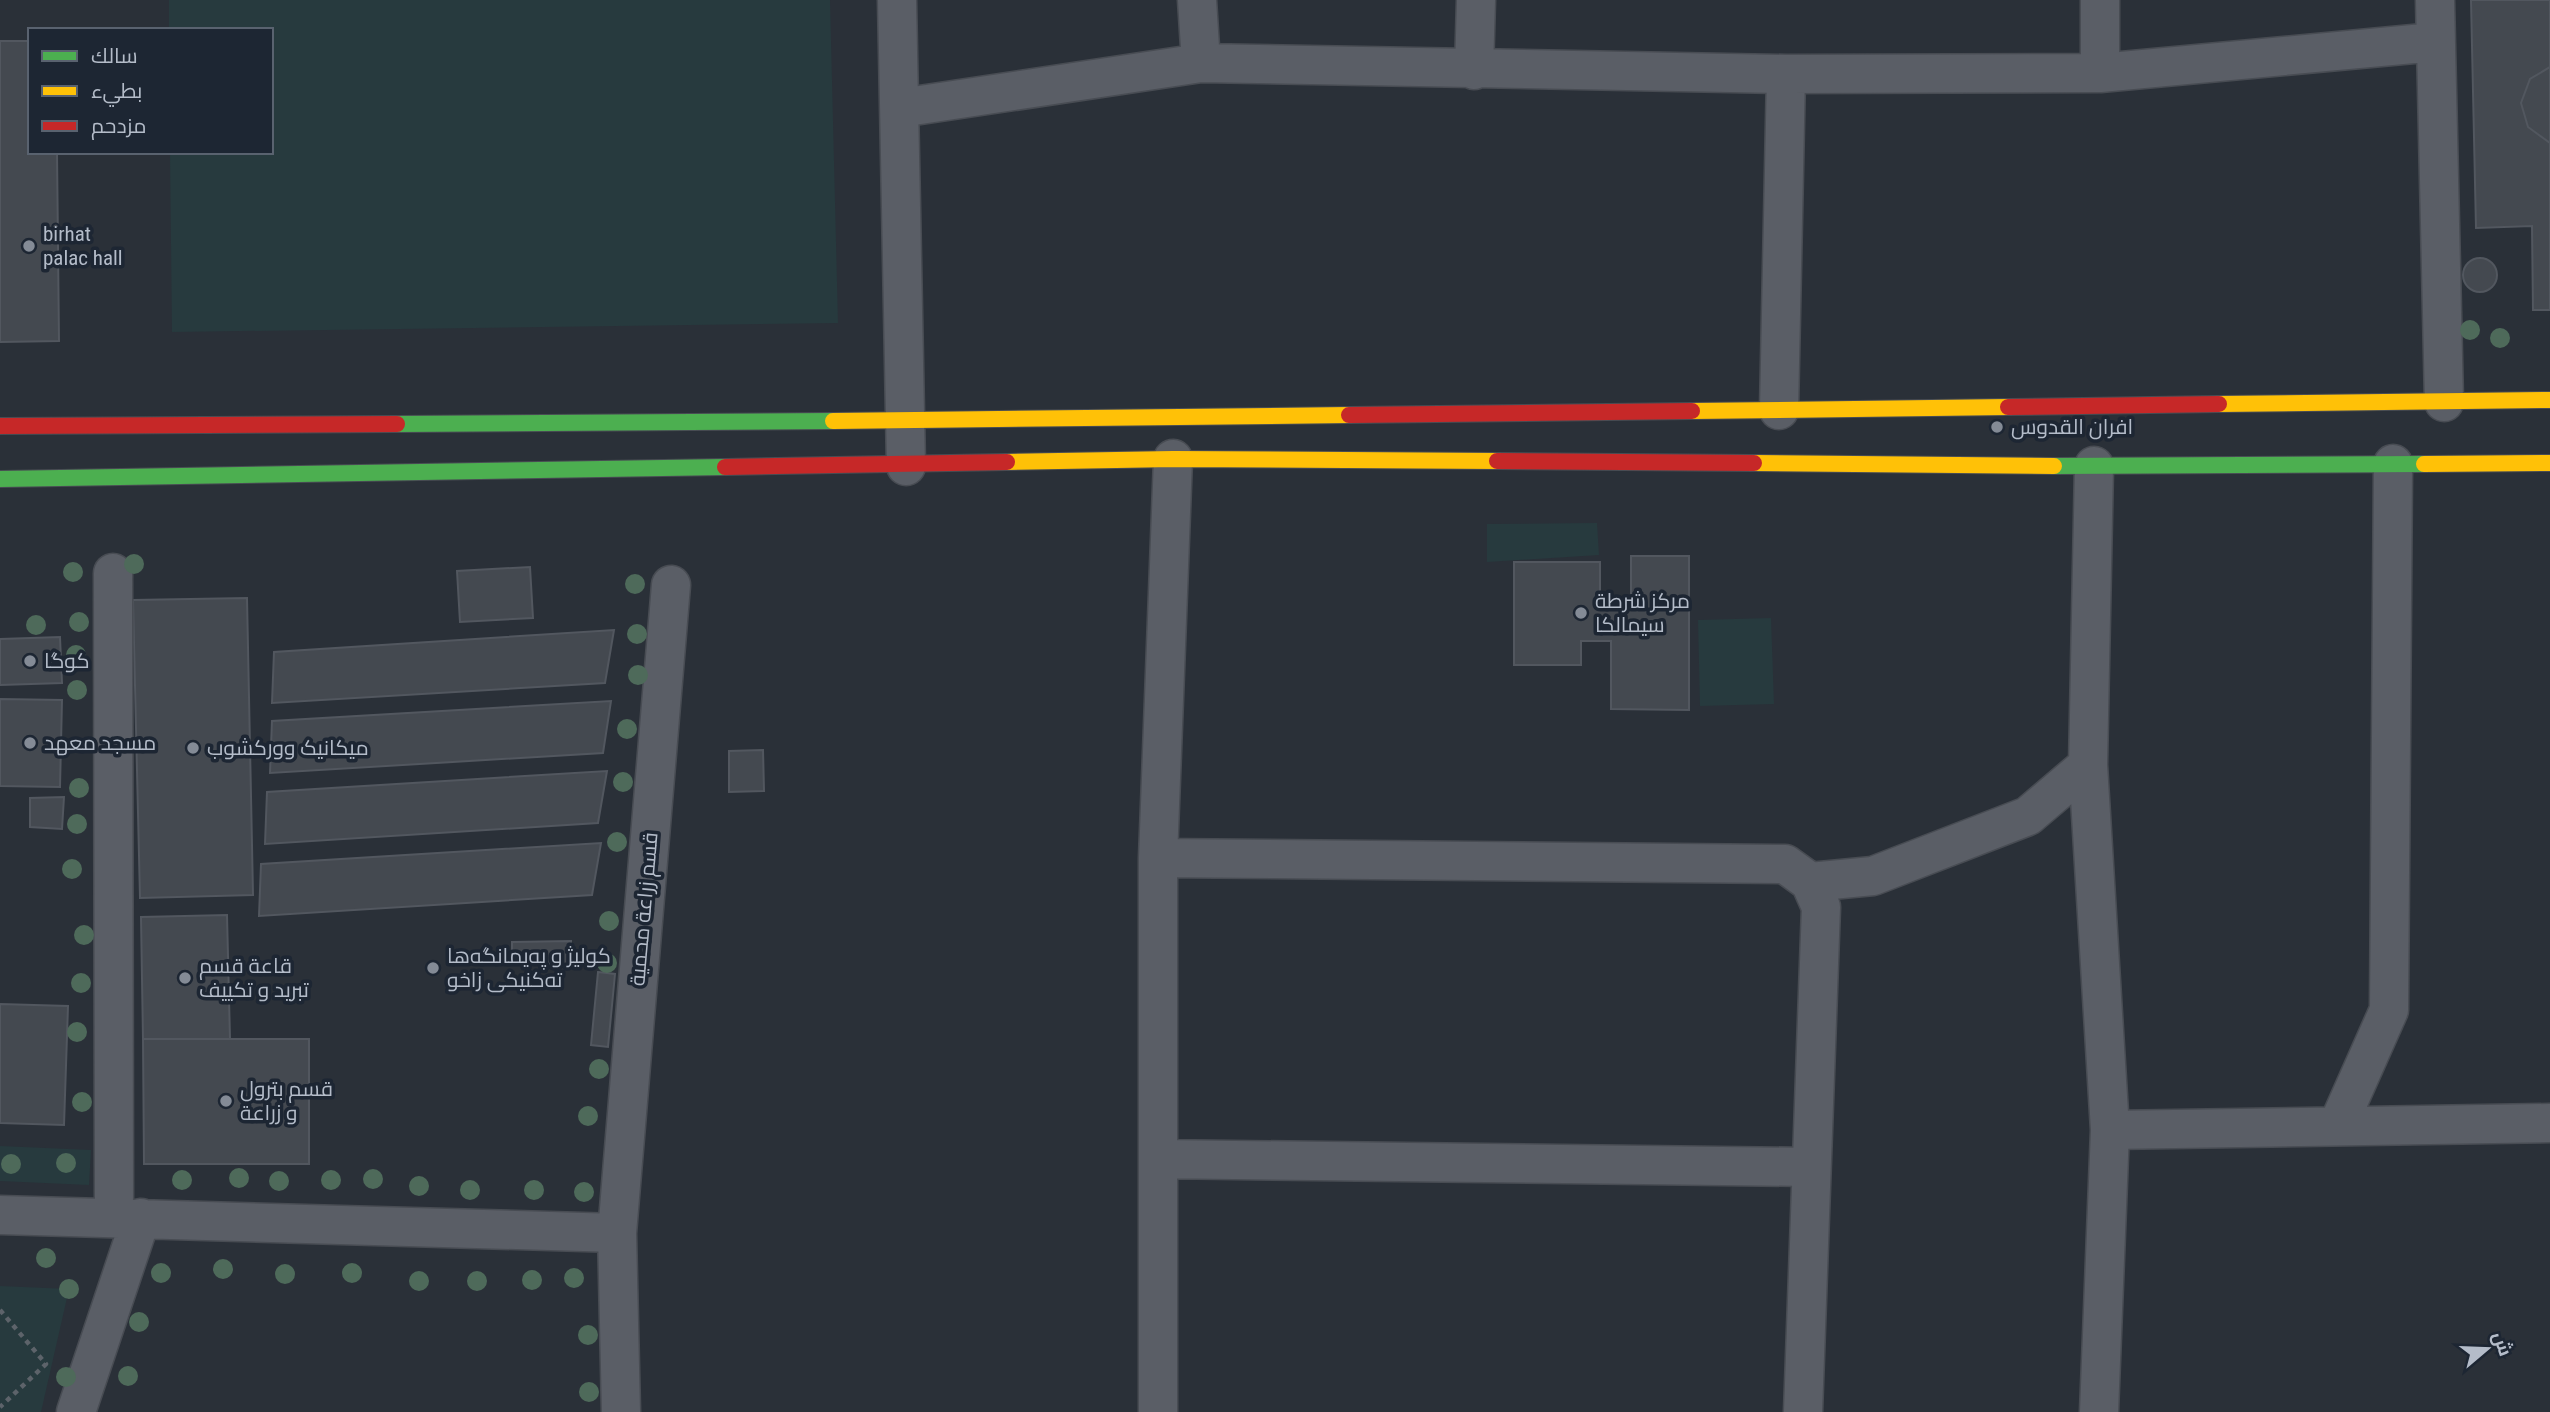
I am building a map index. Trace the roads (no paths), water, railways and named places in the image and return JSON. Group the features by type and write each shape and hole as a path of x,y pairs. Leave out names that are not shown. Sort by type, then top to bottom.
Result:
{"main road":[{"path":"0,426 905,421 2550,400"},
{"path":"0,479 1173,460 2094,466 2550,463"}],"street":[{"path":"897,0 906,466"},
{"path":"1198,0 1200,63"},
{"path":"1474,70 1476,0"},
{"path":"2100,0 2100,74"},
{"path":"2435,0 2444,402"},
{"path":"900,108 1200,63 1786,74 2100,74 2435,42"},
{"path":"1779,410 1786,74"},
{"path":"1158,1412 1158,858 1173,460"},
{"path":"2338,1125 2389,1010 2393,464"},
{"path":"2094,466 2088,765 2110,1130 2099,1412"},
{"path":"76,1412 127,1217 113,573"},
{"name":"قسم زراعة محمية","path":"621,1412 617,1233 671,585"},
{"path":"1810,882 1873,876 2028,817 2088,765"},
{"path":"1158,858 1785,864 1810,882 1821,907 1803,1412"},
{"path":"2110,1130 2550,1123"},
{"path":"1158,1159 1810,1167"},
{"path":"0,1214 617,1233"}],"place":[{"name":"birhat palac hall","path":"29,246"},
{"name":"افران القدوس","path":"1997,427"},
{"name":"مركز شرطة سيمالكا","path":"1581,613"},
{"name":"كوگا","path":"30,661"},
{"name":"مسجد معهد","path":"30,743"},
{"name":"میکانیک وورکشوب","path":"193,748"},
{"name":"كوليژ و په‌يمانگه‌ها ته‌كنيكى زاخو","path":"433,968"},
{"name":"قاعة قسم تبرید و تکییف","path":"185,978"},
{"name":"قسم بترول و زراعة","path":"226,1101"}]}
